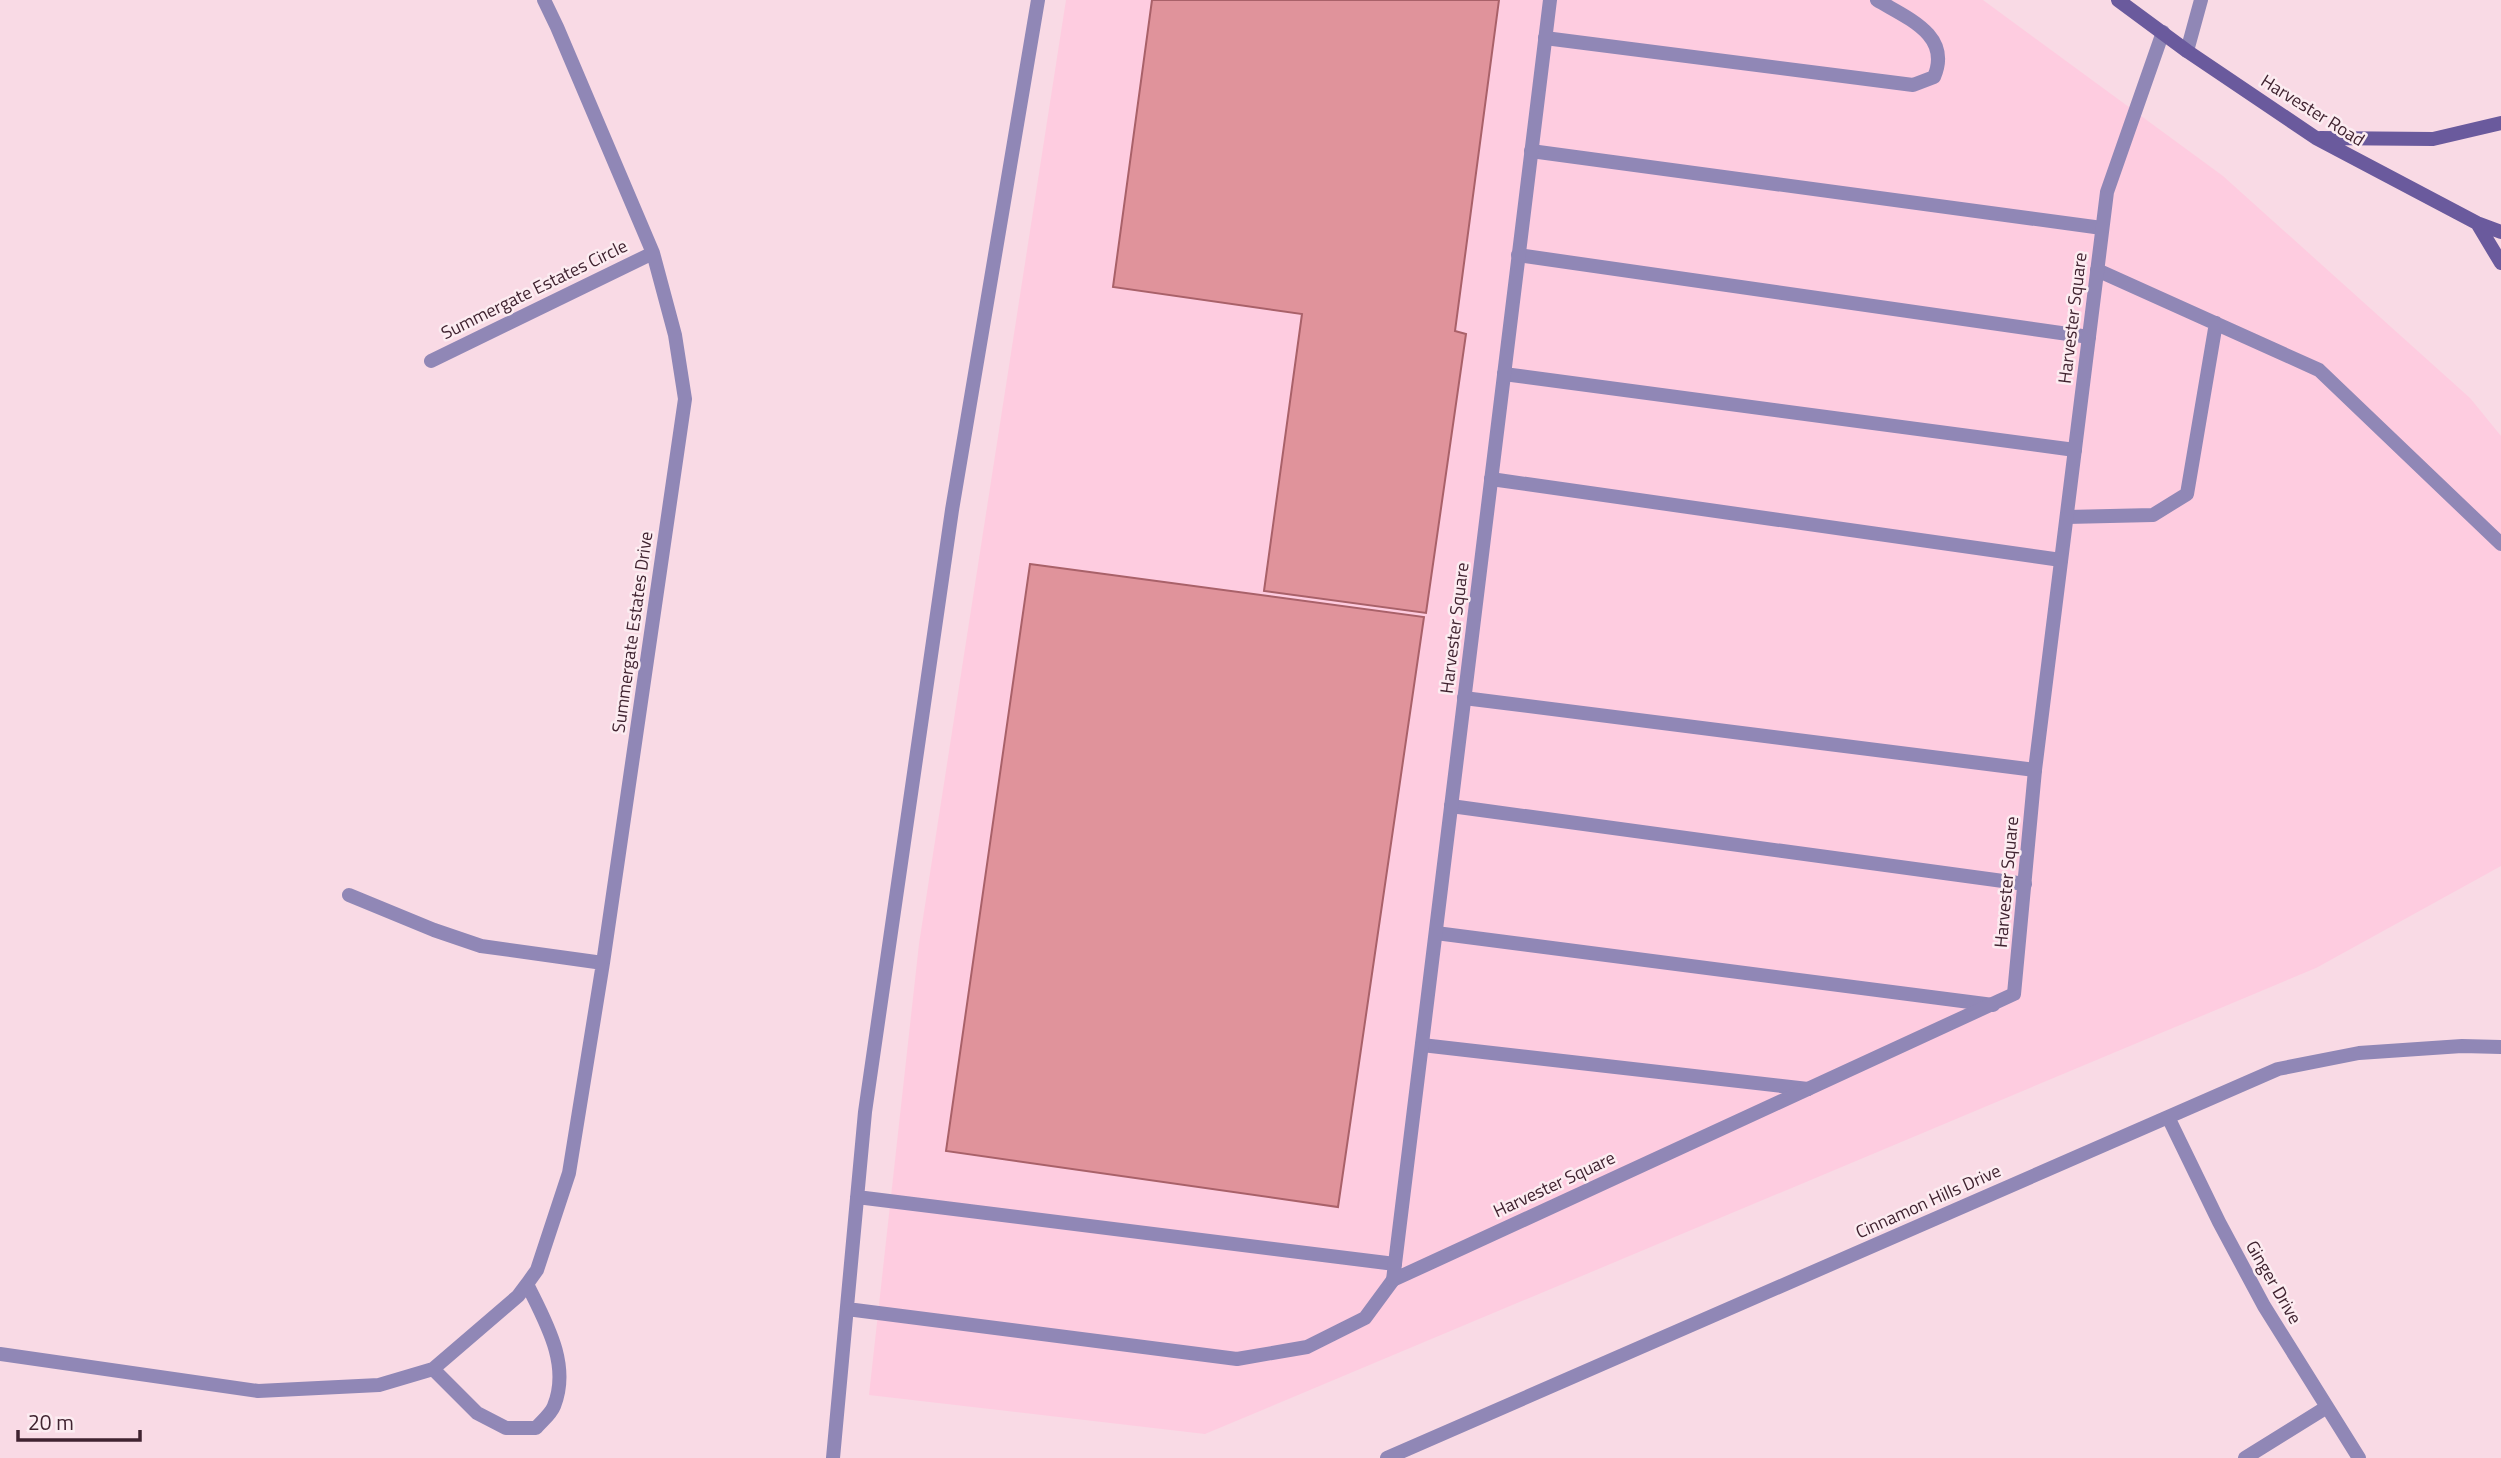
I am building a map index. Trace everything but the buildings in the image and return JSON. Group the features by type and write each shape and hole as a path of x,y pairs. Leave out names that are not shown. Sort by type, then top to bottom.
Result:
{"main road":[{"name":"Harvester Road","path":"2118,0 2187,51 2316,138 2477,223 2501,232"},
{"path":"2316,138 2433,139 2501,123"},
{"path":"2477,223 2501,263"}],"street":[{"name":"Summergate Estates Drive","path":"0,1354 258,1391 379,1385 433,1369 518,1296 537,1270 569,1173 603,963 685,399 675,335 653,253 544,0"},
{"path":"833,1458 865,1112 950,524 1038,0"},
{"name":"Harvester Square","path":"1393,1280 1550,0"},
{"path":"1545,38 1913,85 1934,77 1938,66 1936,41 1923,28 1877,0"},
{"path":"2187,51 2202,0"},
{"name":"Harvester Square","path":"1393,1280 2014,995 2035,770 2107,192 2163,32"},
{"path":"1531,152 2102,228"},
{"name":"Summergate Estates Circle","path":"431,360 653,253"},
{"path":"1518,255 2089,337"},
{"path":"2097,270 2319,370 2501,544"},
{"path":"2067,517 2153,515 2187,494 2216,323"},
{"path":"1504,374 2075,450"},
{"path":"1491,480 2062,560"},
{"path":"1464,698 2035,770"},
{"path":"1451,806 2025,884"},
{"path":"349,895 481,946 603,963"},
{"path":"1436,933 1993,1004"},
{"path":"1422,1045 1808,1089"},
{"name":"Cinnamon Hills Drive","path":"1387,1458 2278,1069 2359,1053 2462,1046 2501,1047"},
{"name":"Ginger Drive","path":"2168,1117 2245,1270 2307,1377 2359,1458"},
{"path":"857,1197 1395,1264"},
{"path":"847,1309 1237,1359 1307,1346 1365,1318 1393,1280"},
{"path":"433,1369 477,1413 506,1428 537,1428 554,1408 561,1378 553,1338 527,1284"},
{"path":"2245,1458 2327,1407"}],"shaded area":[{"path":"1066,0 1983,0 2223,176 2470,398 2501,436 2501,866 2316,968 1205,1434 869,1395 919,944"}]}
